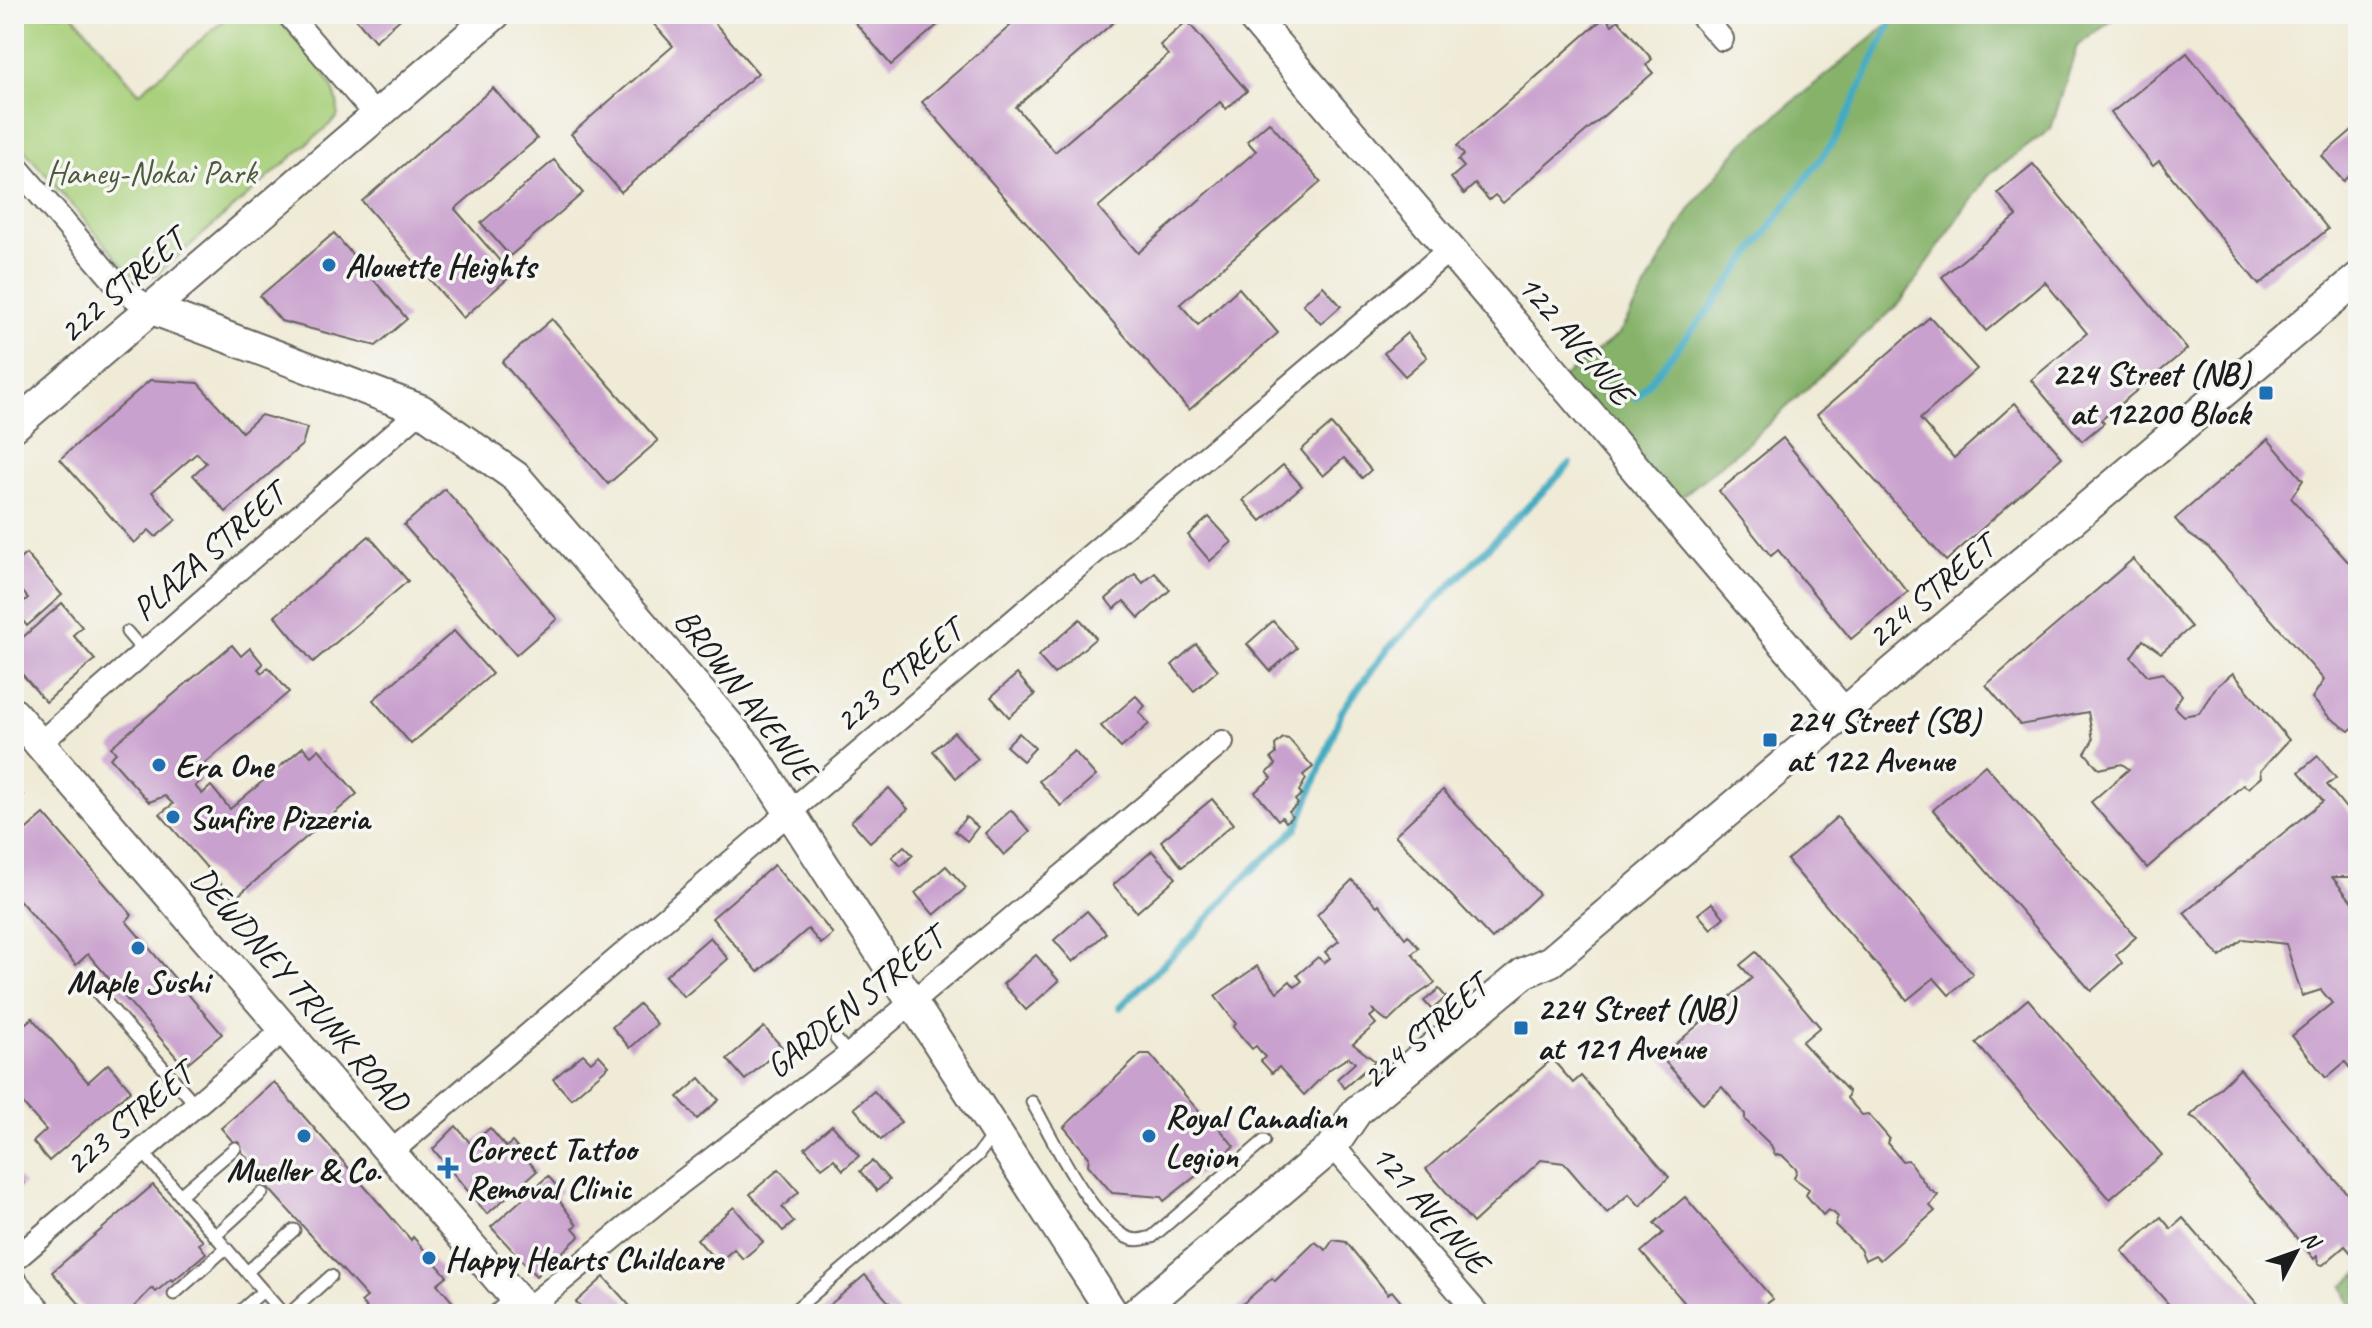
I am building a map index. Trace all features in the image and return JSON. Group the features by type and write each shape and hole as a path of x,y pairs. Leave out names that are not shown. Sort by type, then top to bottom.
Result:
{"street":[{"path":"288,14 376,116"},
{"name":"222 STREET","path":"14,426 495,14"},
{"name":"122 AVENUE","path":"1250,14 1844,714"},
{"path":"1700,14 1722,39"},
{"path":"14,164 121,289 152,309"},
{"name":"223 STREET","path":"391,1152 1450,249"},
{"name":"224 STREET","path":"1135,1314 1333,1146 1357,1111 1524,973 1551,961 2358,278"},
{"name":"BROWN AVENUE","path":"152,309 421,410 498,462 534,496 749,749 1113,1314"},
{"name":"PLAZA STREET","path":"40,743 421,410"},
{"name":"DEWDNEY TRUNK ROAD","path":"14,714 391,1152 515,1308"},
{"name":"GARDEN STREET","path":"515,1308 679,1184 842,1047 910,1001 1222,742"},
{"name":"223 STREET","path":"14,1260 285,1029"},
{"name":"121 AVENUE","path":"1333,1146 1478,1314"},
{"path":"14,1280 43,1314"}],"lane":[{"path":"127,632 144,652"},
{"path":"83,976 196,1105"},
{"path":"1032,1102 1083,1190 1122,1235 1137,1241 1152,1237 1264,1141"},
{"path":"790,1314 978,1155 995,1131"},
{"path":"180,1195 235,1148"},
{"path":"142,1151 286,1314 331,1276"},
{"path":"215,1236 262,1193"},
{"path":"247,1272 294,1230"},
{"path":"174,1294 226,1248"},
{"path":"237,1314 263,1291"}],"green space":[{"name":"Haney-Nokai Park","path":"14,14 73,14 139,93 231,14 274,14 326,77 334,91 337,118 157,274 142,279 130,273 14,138"},
{"path":"1900,14 2121,14 2077,46 2051,129 1988,175 1900,303 1750,441 1669,507 1561,379 1619,334 1691,207 1743,143"},
{"path":"2358,1273 2358,1314 2354,1314 2343,1286"}],"building":[{"path":"352,14 406,14 375,41"},
{"path":"645,14 707,14 758,73 621,192 571,134 673,46"},
{"path":"848,14 946,14 948,16 891,65"},
{"path":"1024,14 1123,14 1016,107 1055,152 1168,55 1160,45 1187,21 1247,91 1226,109 1220,102 1098,207 1138,253 1256,151 1247,141 1269,122 1321,182 1180,304 1198,325 1239,288 1278,333 1189,410 922,102"},
{"path":"1605,17 1612,25 1618,20 1652,59 1646,65 1653,73 1503,203 1495,195 1489,200 1475,184 1464,194 1451,178 1464,167 1458,160 1464,155 1457,146"},
{"path":"2187,53 2328,229 2259,285 2159,161 2153,166 2111,113"},
{"path":"493,88 537,139 455,209 512,275 463,318 362,201"},
{"path":"2358,125 2358,168 2343,181 2322,156"},
{"path":"554,160 583,193 510,256 481,223"},
{"path":"2033,164 2187,349 2101,420 2104,423 2082,441 2031,380 2087,333 2045,282 1986,331 1942,277 2017,216 1998,193"},
{"name":"Alouette Heights","path":"334,233 407,319 376,346 281,321 260,296"},
{"path":"1323,286 1341,306 1321,324 1303,304"},
{"path":"1930,317 1977,369 1920,419 1954,458 2015,403 2062,457 1946,561 1817,415"},
{"path":"552,319 658,441 608,484 502,362"},
{"path":"1407,333 1427,357 1405,376 1384,353"},
{"path":"150,380 198,383 242,432 261,415 307,428 302,445 226,512 193,475 206,463 197,453 152,492 176,520 156,537 149,530 134,543 60,459"},
{"path":"1331,424 1371,470 1362,478 1344,458 1323,476 1301,450"},
{"path":"1783,438 1908,592 1851,639 1778,550 1771,556 1719,491"},
{"path":"2268,439 2303,480 2291,498 2358,573 2358,723 2349,731 2329,717 2312,698 2324,680 2209,548 2187,533 2175,519"},
{"path":"1283,465 1302,486 1261,521 1243,500"},
{"path":"445,489 557,619 516,655 404,525"},
{"path":"1209,517 1232,542 1210,561 1188,535"},
{"path":"369,536 408,581 313,662 275,616"},
{"path":"26,554 62,595 27,626 14,610 28,598 16,584 14,586 14,564"},
{"path":"2133,559 2191,627 2161,653 2143,640 2131,657 2148,676 2163,673 2182,695 2174,707 2183,716 2199,713 2216,687 2233,673 2289,740 2260,771 2261,777 2248,788 2243,785 2147,868 2091,802 2129,769 2122,764 2099,769 2085,753 2093,740 2088,712 2020,725 1986,685"},
{"path":"1155,573 1170,590 1139,618 1124,601 1114,609 1106,599 1135,574 1143,583"},
{"path":"62,603 82,627 73,635 95,660 46,702 14,665 14,645"},
{"path":"1080,619 1096,638 1054,674 1038,656"},
{"path":"1273,621 1297,648 1270,671 1247,644"},
{"path":"454,631 492,674 411,744 373,700"},
{"path":"1196,644 1218,670 1194,691 1172,665"},
{"name":"Era One","path":"232,645 241,656 250,648 263,664 258,669 262,673 268,667 289,692 195,772 202,780 195,786 202,794 211,786 230,809 303,747 311,756 319,749 357,794 234,899 160,814 173,804 165,796 149,802 110,758 116,753 111,747"},
{"path":"1017,674 1035,695 1009,717 991,697"},
{"path":"1136,696 1145,706 1139,712 1149,724 1121,748 1101,726"},
{"path":"954,732 978,759 956,778 933,751"},
{"path":"1019,733 1035,748 1023,761 1006,746"},
{"path":"1283,738 1289,739 1313,767 1303,775 1306,779 1299,791 1302,794 1295,800 1298,804 1289,812 1292,817 1286,822 1282,817 1278,820 1255,792 1272,778 1267,772 1276,765 1271,758 1276,754 1275,745"},
{"path":"1074,751 1096,776 1061,806 1039,781"},
{"path":"2318,756 2336,778 2327,785 2358,823 2358,877 2332,877 2358,909 2358,1078 2345,1062 2326,1078 2292,1036 2332,1003 2321,990 2302,996 2286,944 2243,939 2220,957 2184,913 2323,801 2299,772"},
{"path":"1985,765 2136,937 2116,955 2122,963 2091,991 1933,810"},
{"path":"14,785 23,795 14,803"},
{"path":"889,788 908,809 870,842 851,821"},
{"path":"1443,790 1539,894 1492,939 1395,835"},
{"path":"1212,799 1233,824 1182,867 1161,841"},
{"path":"1011,810 1030,832 1004,855 985,833"},
{"path":"44,814 132,915 126,921 222,1034 184,1066 88,954 76,965 14,894 14,840"},
{"path":"966,817 978,827 967,841 955,831"},
{"path":"1837,817 1973,974 1949,995 1934,978 1907,1000 1787,860"},
{"path":"904,846 913,855 901,866 892,857"},
{"path":"1152,851 1176,878 1137,912 1113,885"},
{"path":"774,865 833,934 821,944 808,929 758,972 712,918"},
{"path":"946,866 966,888 934,915 915,893"},
{"path":"1352,880 1377,906 1379,904 1405,938 1408,935 1419,948 1412,954 1435,983 1413,998 1388,1022 1372,1009 1375,1013 1370,1017 1376,1024 1353,1044 1375,1061 1344,1088 1337,1079 1355,1063 1349,1057 1330,1069 1304,1095 1279,1067 1272,1073 1261,1061 1265,1057 1256,1046 1252,1049 1233,1027 1236,1024 1215,996 1257,966 1277,992 1290,981 1295,987 1302,981 1297,975 1318,957 1324,963 1330,958 1325,952 1339,941 1317,915"},
{"path":"1712,903 1724,917 1711,929 1698,914"},
{"path":"1087,911 1106,933 1073,962 1054,940"},
{"path":"710,937 728,959 684,997 665,976"},
{"path":"1756,952 1820,1027 1802,1042 1849,1092 1847,1098 1862,1115 1868,1114 1889,1138 1887,1143 1902,1161 1908,1160 1929,1189 1938,1195 1930,1206 1935,1211 1880,1260 1875,1255 1865,1260 1860,1249 1835,1225 1838,1217 1828,1210 1823,1215 1806,1195 1809,1189 1794,1178 1797,1170 1782,1155 1775,1155 1771,1145 1745,1120 1745,1114 1722,1087 1703,1104 1661,1057 1752,978 1740,965"},
{"path":"1036,955 1059,981 1026,1010 1003,984"},
{"path":"1439,989 1446,997 1432,1010 1424,1001"},
{"path":"2028,999 2162,1155 2110,1199 1976,1043"},
{"path":"639,1004 657,1024 630,1048 612,1027"},
{"path":"32,1018 88,1082 108,1064 131,1090 49,1161 33,1142 46,1130 14,1094 14,1033"},
{"path":"764,1027 782,1047 745,1080 727,1059"},
{"path":"583,1054 591,1062 599,1055 609,1066 571,1099 553,1079"},
{"name":"Royal Canadian Legion","path":"1141,1054 1150,1054 1212,1127 1216,1124 1234,1146 1164,1201 1161,1197 1112,1193 1088,1165 1089,1157 1064,1127"},
{"path":"1552,1059 1573,1083 1581,1076 1669,1177 1640,1206 1629,1194 1607,1213 1564,1163 1541,1160 1473,1223 1426,1169"},
{"path":"2240,1069 2358,1206 2358,1247 2351,1253 2345,1246 2323,1265 2318,1264 2317,1256 2314,1259 2198,1120 2190,1116"},
{"path":"700,1078 719,1100 697,1119 678,1097"},
{"path":"274,1082 411,1240 413,1237 447,1276 437,1284 463,1314 372,1314 361,1302 367,1297 252,1170 255,1167 221,1128"},
{"path":"874,1091 901,1122 881,1140 854,1108"},
{"path":"832,1125 859,1156 843,1170 834,1159 822,1168 805,1148"},
{"path":"456,1126 471,1144 490,1128 506,1147 512,1142 537,1171 487,1214 433,1149"},
{"path":"872,1161 889,1180 877,1191 860,1171"},
{"path":"779,1169 799,1192 782,1207 794,1222 783,1231 750,1194"},
{"path":"14,1173 24,1184 14,1193"},
{"path":"548,1176 561,1191 556,1196 577,1225 573,1228 580,1236 536,1276 491,1227"},
{"path":"153,1185 203,1241 199,1244 206,1253 173,1281 171,1279 156,1292 152,1288 127,1314 88,1314 52,1272"},
{"path":"1685,1197 1773,1299 1764,1306 1771,1314 1683,1314 1684,1302 1641,1252 1663,1233 1654,1223"},
{"path":"734,1207 763,1242 743,1259 734,1249 718,1263 697,1239"},
{"path":"2161,1217 2171,1229 2183,1218 2266,1314 2177,1314 2122,1251"},
{"path":"1333,1240 1346,1242 1388,1294 1392,1291 1411,1314 1231,1314 1272,1278 1275,1281 1315,1242 1326,1250"},
{"path":"865,1275 899,1314 819,1314"},
{"path":"604,1277 637,1314 587,1314 576,1302"}],"waterway":[{"path":"1636,398 1712,306 1838,135 1895,14"},
{"path":"1120,1007 1193,935 1242,880 1297,828 1342,711 1386,651 1570,464"}],"place":[{"name":"Alouette Heights","path":"329,265"},
{"name":"224 Street (NB) at 12200 Block","path":"2266,393"},
{"name":"224 Street (SB) at 122 Avenue","path":"1770,740"},
{"name":"Era One","path":"159,765"},
{"name":"Sunfire Pizzeria","path":"173,817"},
{"name":"Maple Sushi","path":"138,948"},
{"name":"224 Street (NB) at 121 Avenue","path":"1521,1028"},
{"name":"Mueller & Co.","path":"304,1136"},
{"name":"Royal Canadian Legion","path":"1149,1136"},
{"name":"Correct Tattoo Removal Clinic","path":"448,1168"},
{"name":"Happy Hearts Childcare","path":"429,1258"}]}
